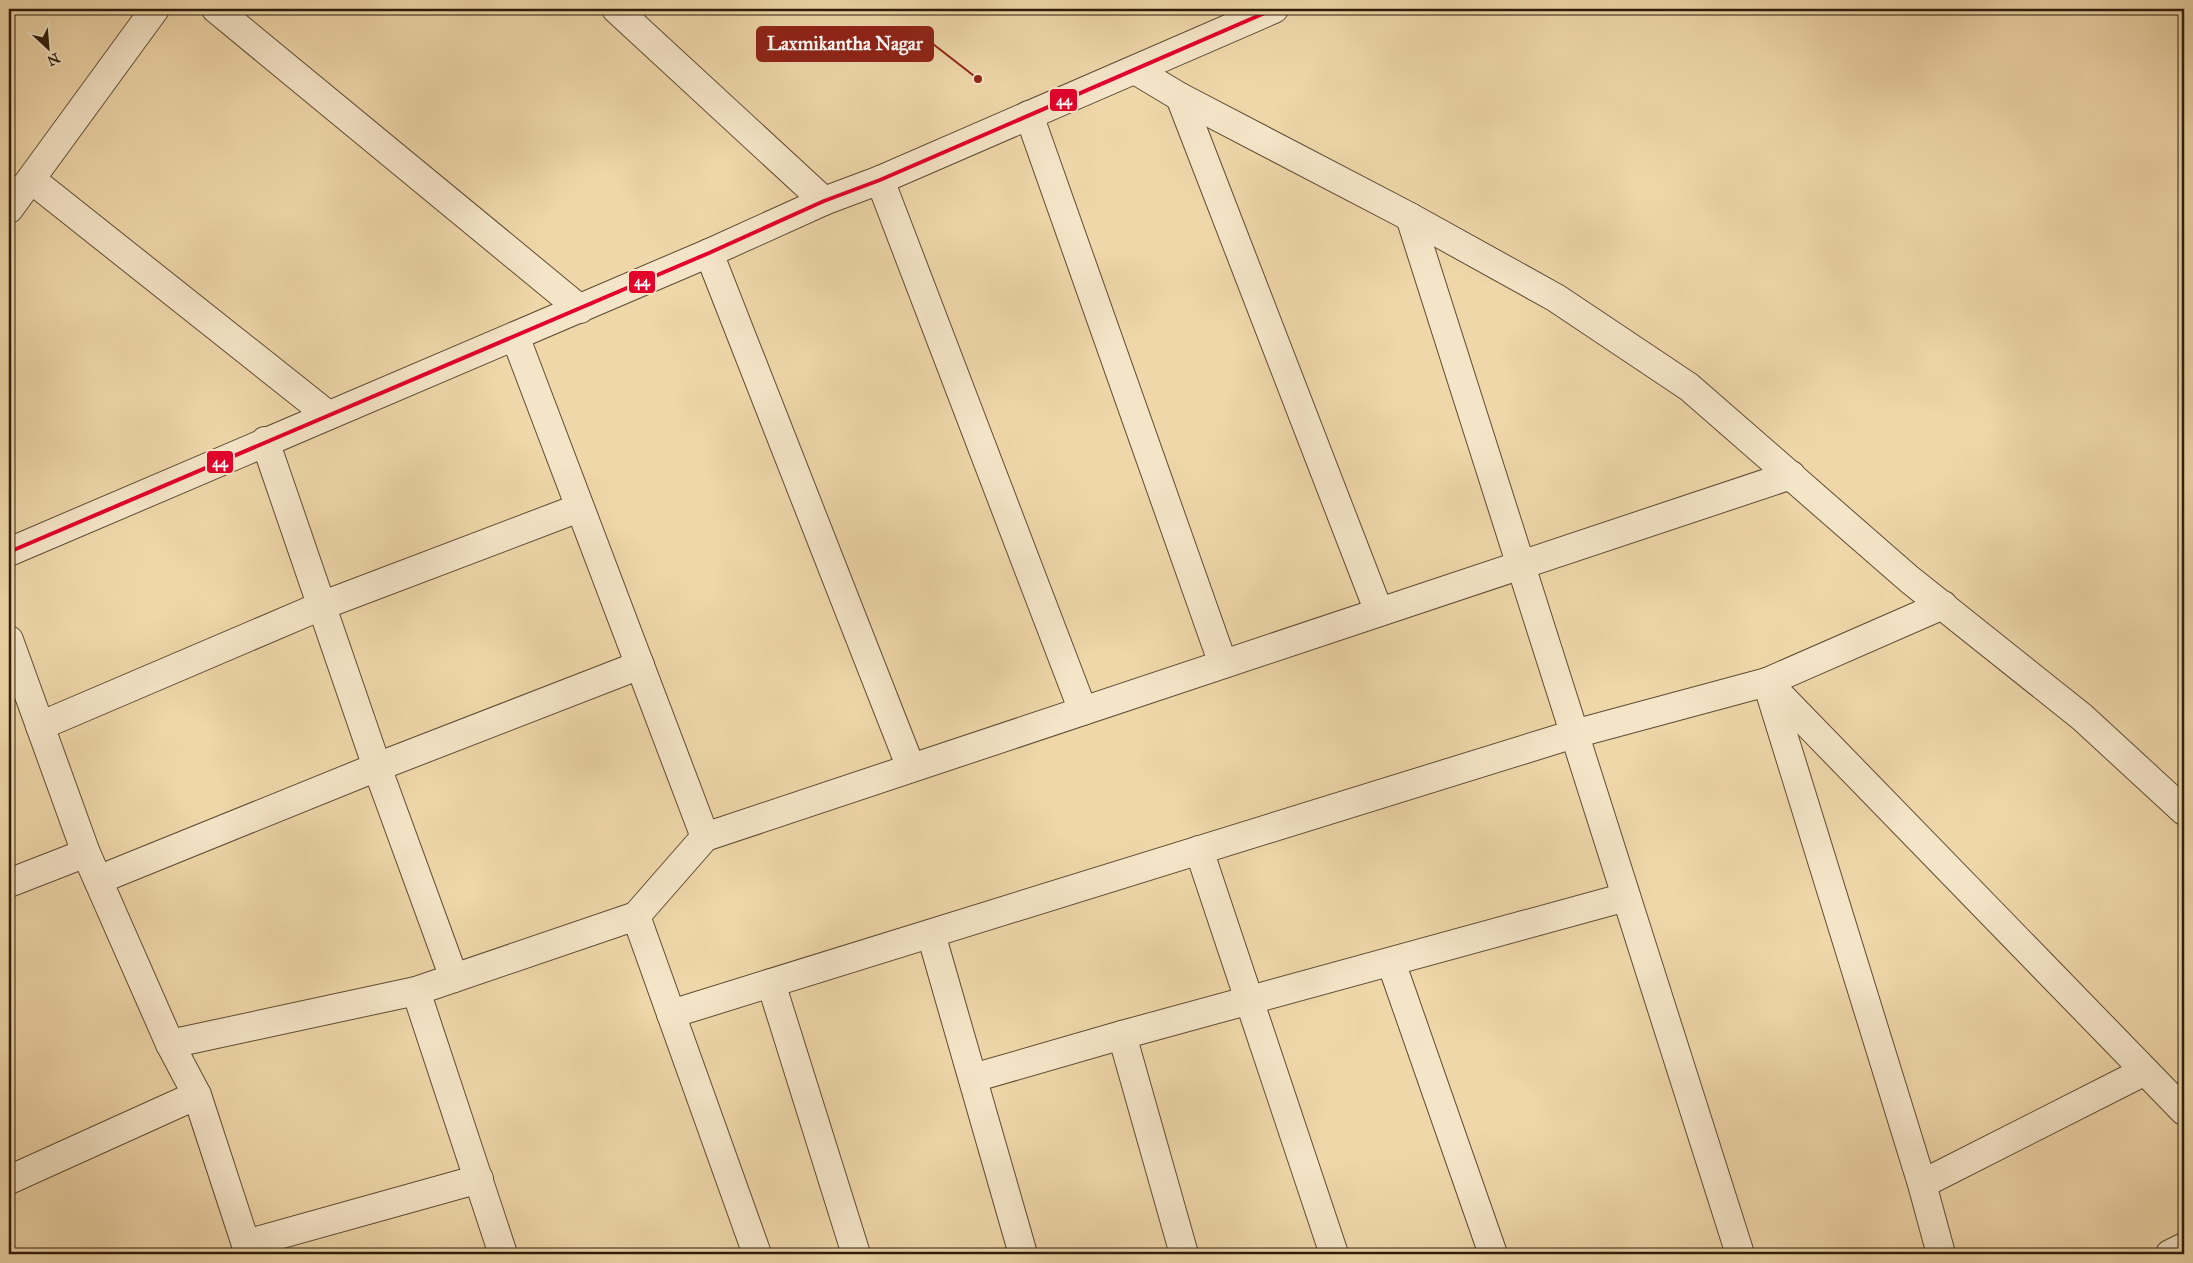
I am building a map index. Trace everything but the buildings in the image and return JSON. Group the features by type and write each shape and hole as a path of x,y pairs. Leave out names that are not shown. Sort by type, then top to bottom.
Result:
{"street":[{"path":"9,209 155,9"},
{"path":"216,9 580,308"},
{"path":"616,9 824,201"},
{"path":"9,552 265,441 709,253 824,201 880,180 1274,9"},
{"path":"1135,70 1180,97 1410,217 1556,298 1689,388 1791,474 1909,578 2082,717 2184,811"},
{"path":"1180,97 1379,612"},
{"path":"1029,115 1223,664"},
{"path":"32,180 328,415"},
{"path":"880,180 1083,711"},
{"path":"1410,217 1519,565 1740,1254"},
{"path":"709,253 911,768"},
{"path":"515,336 705,837"},
{"path":"265,441 377,767 454,978"},
{"path":"170,1044 416,991 636,916 705,837 1791,474"},
{"path":"40,726 321,606 579,508"},
{"path":"671,1014 1574,734 1767,682 1943,605"},
{"path":"9,640 86,853 170,1044 197,1095 248,1249 479,1179"},
{"path":"98,880 377,767 640,665"},
{"path":"1767,682 2184,1111"},
{"path":"1767,682 1922,1184 1941,1254"},
{"path":"1199,850 1334,1254"},
{"path":"9,883 86,853"},
{"path":"973,1078 1122,1035 1626,897"},
{"path":"636,916 757,1254"},
{"path":"931,934 1023,1254"},
{"path":"1390,962 1493,1254"},
{"path":"771,983 856,1254"},
{"path":"416,991 503,1254"},
{"path":"1122,1035 1184,1254"},
{"path":"1922,1184 2145,1071"},
{"path":"9,1180 197,1095"},
{"path":"2170,1254 2184,1247"}],"transit line":[{"name":"44","path":"9,552 709,253 824,201 880,180 1274,9"}],"place":[{"name":"Laxmikantha Nagar","path":"978,79"}]}
